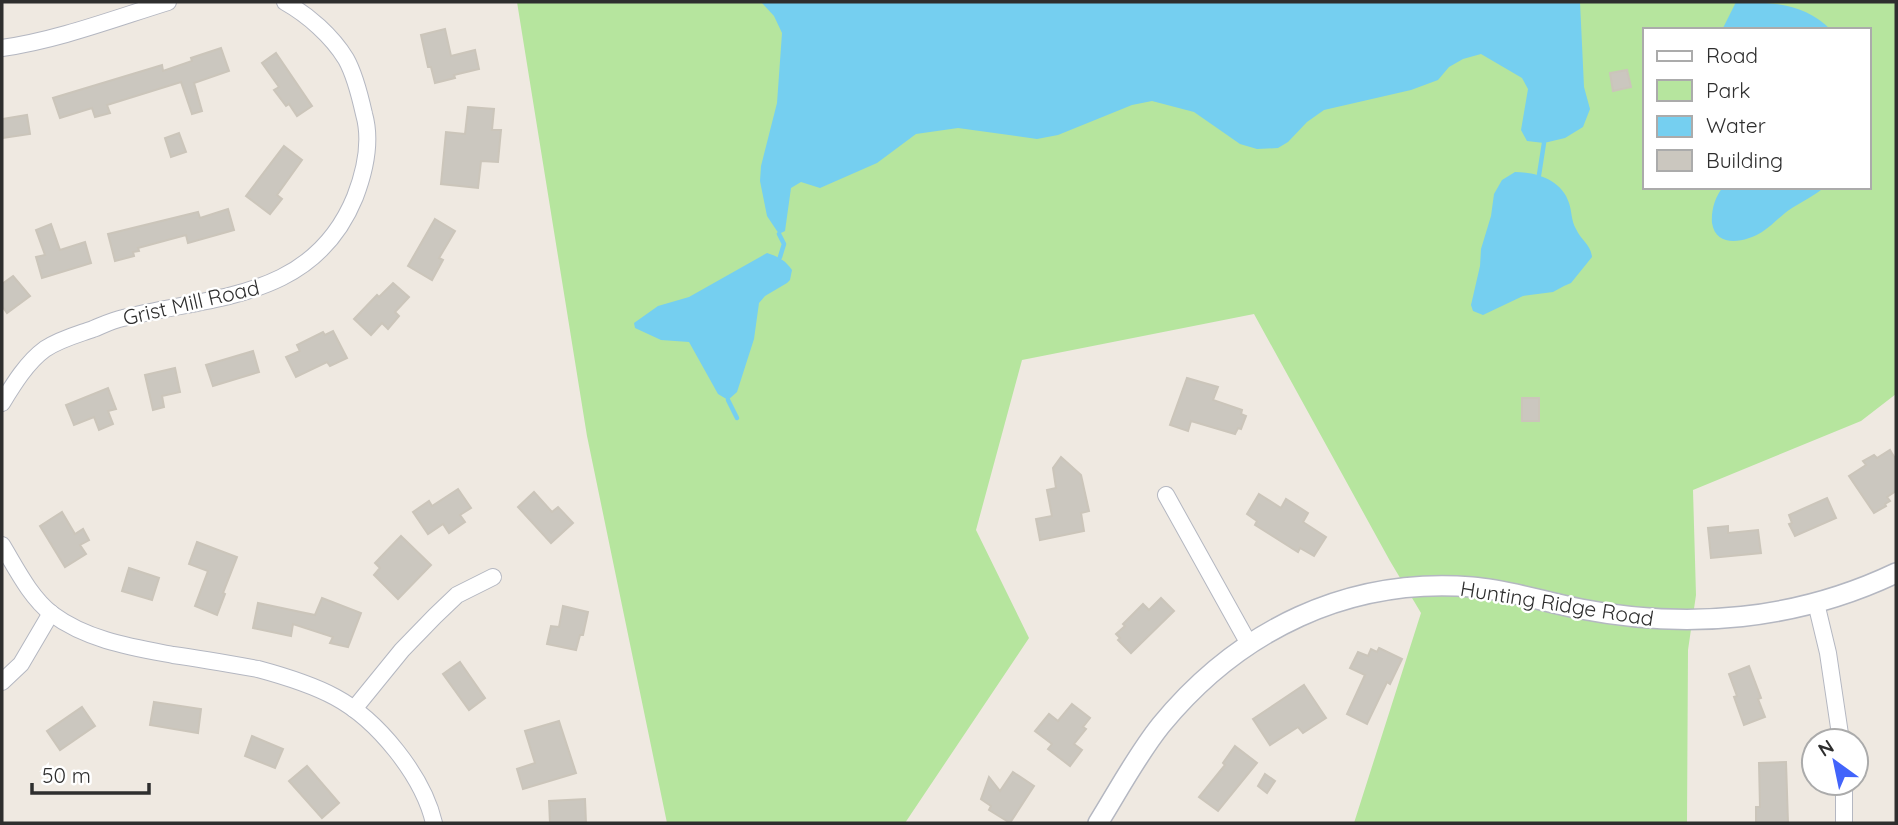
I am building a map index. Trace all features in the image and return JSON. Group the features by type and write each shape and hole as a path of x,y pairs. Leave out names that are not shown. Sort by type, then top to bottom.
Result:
{"street":[{"path":"2,48 20,46 90,27 168,2"},
{"name":"Grist Mill Road","path":"2,403 23,372 43,351 65,337 120,318 237,294 265,285 293,272 315,256 333,235 350,208 363,177 368,150 366,120 347,60 334,42 292,4"},
{"path":"1166,495 1249,644"},
{"path":"2,545 22,579 51,613 75,628 125,646 278,674 335,697 354,709 384,737 405,764 421,789 434,823"},
{"name":"Hunting Ridge Road","path":"1098,823 1168,717 1198,684 1249,644 1308,612 1330,604 1385,590 1410,587 1473,587 1515,592 1579,609 1653,620 1711,620 1750,617 1816,603 1896,573"},
{"path":"354,709 402,650 457,595 493,578"},
{"path":"1816,603 1828,653 1840,727"},
{"path":"2,682 20,664 51,613"},
{"path":"1844,797 1844,823"}],"green space":[{"path":"517,2 1896,2 1896,394 1861,421 1693,490 1696,595 1688,650 1687,823 1354,823 1421,613 1254,314 1022,360 976,530 1029,638 905,823 667,823 587,436"}],"water":[{"path":"761,2 1580,2 1584,87 1590,109 1583,127 1565,138 1544,143 1527,141 1521,130 1528,89 1522,78 1481,54 1463,59 1449,67 1438,80 1411,90 1324,110 1278,148 1257,149 1240,144 1194,112 1152,101 1132,105 1058,135 1037,139 958,128 916,134 877,163 820,188 801,182 791,188 785,231 779,234 767,216 760,181 761,166 777,103 782,33 774,16"},
{"path":"1736,2 1774,4 1798,9 1829,28 1723,28"},
{"path":"1515,172 1539,176 1561,188 1569,203 1574,226 1590,249 1592,257 1571,283 1553,292 1523,296 1483,315 1473,311 1471,305 1481,249 1491,216 1494,194 1502,180"},
{"path":"1722,189 1822,189 1762,232 1733,241 1719,237 1712,223"},
{"path":"767,253 781,259 792,270 790,280 759,303 754,339 737,392 728,400 718,394 689,342 661,340 635,328 634,323 658,306 689,297"}],"building":[{"path":"445,29 451,56 475,50 479,69 435,83 431,67 428,67 421,35"},
{"path":"221,48 229,71 194,83 202,111 192,114 181,82 107,105 110,113 95,117 92,108 60,118 53,98 162,65 163,71"},
{"path":"276,53 312,106 297,116 274,90 279,87 262,63"},
{"path":"1627,70 1631,87 1613,91 1610,73"},
{"path":"468,107 494,109 492,130 501,130 498,162 481,161 478,188 441,184 446,132 465,134"},
{"path":"27,115 30,134 2,138 2,119"},
{"path":"179,133 186,152 171,157 165,138"},
{"path":"284,146 302,160 277,195 282,199 270,214 246,196"},
{"path":"228,209 234,230 188,243 186,235 138,248 139,251 133,252 134,256 115,261 108,234 198,212 200,218"},
{"path":"435,219 455,231 439,258 443,260 432,280 408,266"},
{"path":"51,224 60,250 85,242 91,263 42,278 36,257 45,255 36,230"},
{"path":"13,276 30,296 7,313 2,306 2,284"},
{"path":"393,283 409,297 395,312 399,316 388,329 382,323 371,335 354,319"},
{"path":"333,331 347,358 330,366 327,362 296,377 286,357 300,351 297,345 323,332 325,335"},
{"path":"253,351 259,372 213,386 206,365"},
{"path":"175,368 180,392 162,396 164,407 153,410 145,375"},
{"path":"1187,378 1218,387 1213,400 1242,410 1241,414 1246,416 1241,429 1238,428 1235,434 1191,421 1188,431 1170,425"},
{"path":"108,388 116,409 108,411 113,424 99,430 94,417 74,425 66,405"},
{"path":"1522,398 1539,398 1539,421 1522,421"},
{"path":"1890,450 1896,460 1896,491 1887,497 1890,501 1886,506 1874,513 1849,476 1866,465 1863,461 1874,455 1877,458"},
{"path":"1061,457 1081,475 1089,511 1081,513 1084,531 1040,540 1036,519 1052,516 1047,490 1056,488 1053,468"},
{"path":"458,489 471,508 460,515 465,522 449,533 443,524 428,534 413,512 429,501 432,506"},
{"path":"534,492 552,512 558,507 573,523 551,543 518,507"},
{"path":"1259,494 1281,508 1286,499 1308,513 1303,522 1326,537 1314,556 1300,548 1298,552 1255,525 1257,521 1247,514"},
{"path":"1827,498 1836,518 1795,536 1789,524 1792,523 1789,515"},
{"path":"62,512 75,534 83,529 89,540 80,545 86,554 65,567 40,526"},
{"path":"1728,526 1728,533 1758,530 1761,553 1711,558 1708,528"},
{"path":"401,536 431,565 398,599 374,575 380,568 375,563"},
{"path":"197,542 237,557 217,615 195,606 208,571 189,564"},
{"path":"129,568 159,578 152,600 122,591"},
{"path":"322,598 361,613 348,647 330,643 333,637 293,624 291,636 253,628 258,603 315,615"},
{"path":"1161,598 1174,611 1131,653 1118,640 1120,638 1116,634 1143,604 1149,610"},
{"path":"563,606 588,612 583,635 580,635 576,650 547,644 551,626 559,627"},
{"path":"1379,648 1402,659 1390,684 1387,682 1367,724 1347,714 1365,675 1350,668 1358,652 1368,656 1371,649 1377,652"},
{"path":"460,662 485,698 469,710 443,674"},
{"path":"1749,666 1765,717 1744,725 1729,674"},
{"path":"1304,685 1326,718 1303,733 1298,727 1270,745 1253,719"},
{"path":"154,702 201,709 198,733 150,725"},
{"path":"1072,704 1090,718 1083,727 1086,729 1074,744 1082,750 1070,766 1048,749 1052,744 1035,731 1049,714 1058,721"},
{"path":"82,707 95,726 60,750 47,731"},
{"path":"559,721 576,773 523,789 517,769 535,763 525,731"},
{"path":"252,736 283,749 275,768 245,756"},
{"path":"1235,746 1257,763 1218,811 1199,797 1225,765 1223,763"},
{"path":"1786,762 1788,823 1756,823 1756,807 1760,807 1759,763"},
{"path":"307,766 339,803 322,818 289,781"},
{"path":"1013,772 1034,786 1010,823 989,810 991,806 981,799 989,777 1000,791"},
{"path":"1265,774 1275,781 1267,793 1258,786"},
{"path":"585,799 586,823 550,823 549,801"}],"waterway":[{"path":"1539,175 1544,143"},
{"path":"779,234 784,244 780,257"},
{"path":"728,400 737,418"}]}
